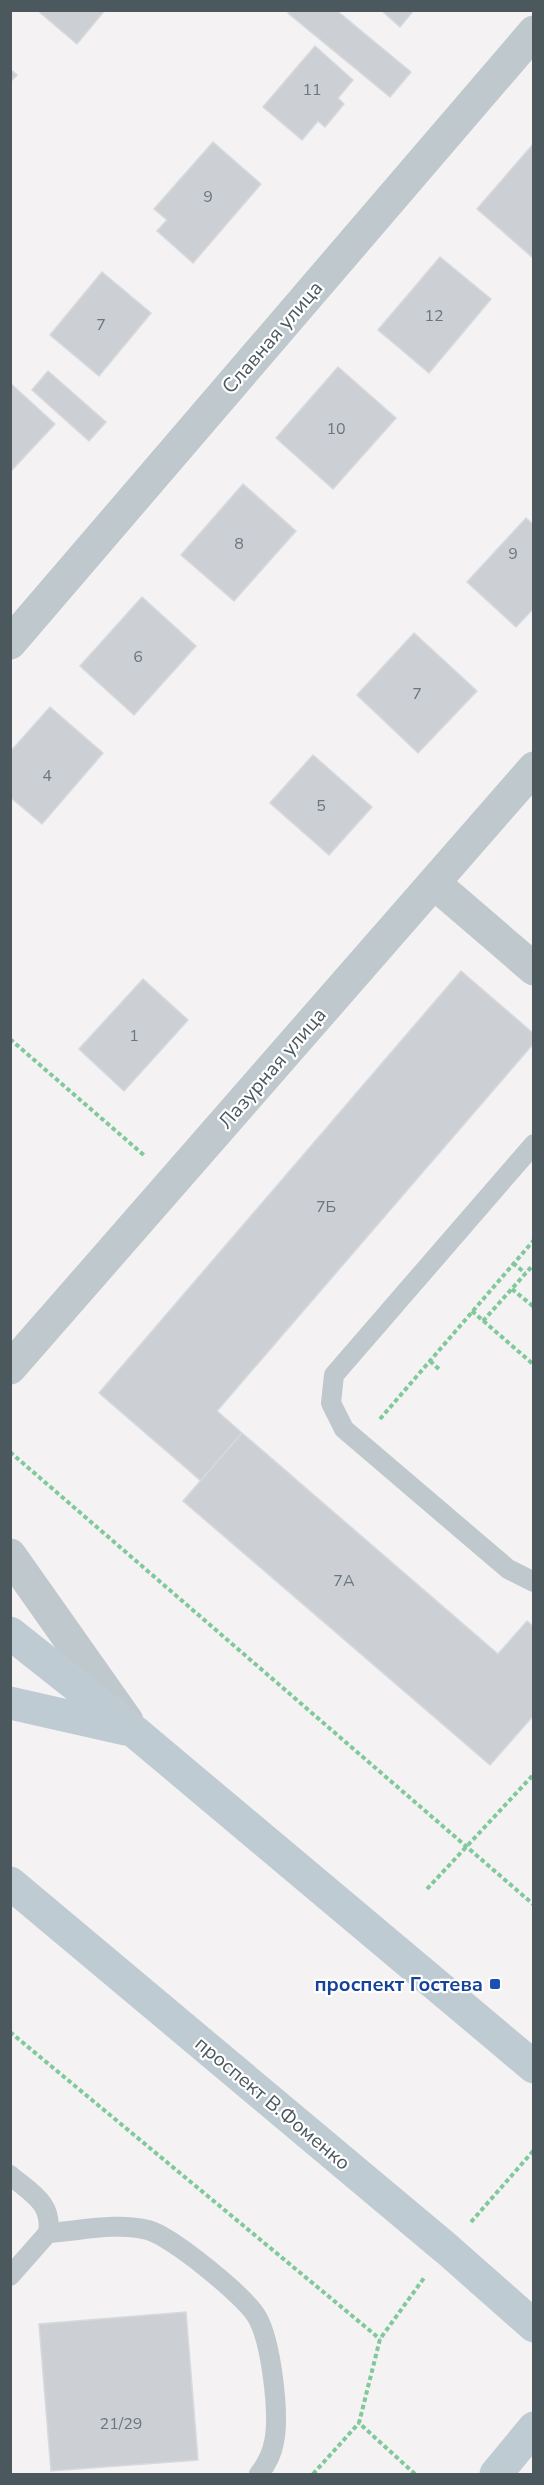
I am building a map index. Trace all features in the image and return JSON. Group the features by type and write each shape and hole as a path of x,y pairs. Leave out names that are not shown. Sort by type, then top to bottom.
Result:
{"main road":[{"path":"10,1633 135,1732 534,2067"},
{"path":"10,1703 135,1732"},
{"name":"проспект В.Фоменко","path":"10,1883 448,2250 534,2326"},
{"path":"496,2475 534,2428"}],"street":[{"name":"Славная улица","path":"10,643 534,32"},
{"name":"Лазурная улица","path":"10,1368 534,768"},
{"path":"434,883 534,969"},
{"path":"10,1555 135,1732"}],"lane":[{"path":"534,1144 334,1375 331,1403 335,1416 360,1442 508,1569 534,1582"},
{"path":"10,2175 47,2210 50,2219 48,2233 10,2276"},
{"path":"48,2233 123,2228 147,2230 160,2234 178,2245 256,2314 270,2350 276,2430 270,2456 259,2475"}],"path":[{"path":"10,1039 174,1180"},
{"path":"360,1442 534,1240"},
{"path":"513,1263 525,1273"},
{"path":"483,1321 534,1264"},
{"path":"512,1289 534,1307"},
{"path":"472,1311 534,1365"},
{"path":"430,1361 441,1371"},
{"path":"10,1452 534,1905"},
{"path":"427,1888 534,1774"},
{"path":"10,2032 380,2339"},
{"path":"469,2225 534,2150"},
{"path":"313,2475 359,2422 380,2339 427,2275"},
{"path":"359,2422 415,2475"}],"building":[{"path":"37,10 105,10 77,44"},
{"path":"290,10 336,10 411,72 390,97 288,13"},
{"path":"381,10 414,10 400,27"},
{"path":"315,46 353,80 338,98 344,104 325,127 318,121 302,140 263,107"},
{"path":"10,69 17,75 10,82"},
{"path":"213,142 261,184 193,263 157,231 167,220 154,209"},
{"path":"534,143 534,256 532,257 477,209"},
{"path":"440,257 491,299 429,373 378,330"},
{"path":"102,272 151,313 99,376 50,335"},
{"path":"338,367 396,418 333,489 276,438"},
{"path":"48,371 106,422 89,441 32,390"},
{"path":"10,383 55,424 10,472"},
{"path":"243,484 296,531 234,601 181,555"},
{"path":"526,518 534,525 534,608 516,627 467,582"},
{"path":"142,597 196,646 134,715 80,666"},
{"path":"414,633 477,691 418,753 357,695"},
{"path":"50,707 103,753 42,824 10,797 10,752"},
{"path":"313,755 372,807 329,855 270,803"},
{"path":"461,971 534,1034 534,1043 217,1411 242,1433 201,1481 99,1393"},
{"path":"143,979 188,1020 124,1091 79,1049"},
{"path":"242,1433 498,1654 527,1621 534,1627 534,1715 490,1765 183,1501"},
{"path":"186,2312 198,2460 51,2471 39,2324"}],"place":[{"name":"проспект Гостева","path":"495,1984"}]}
